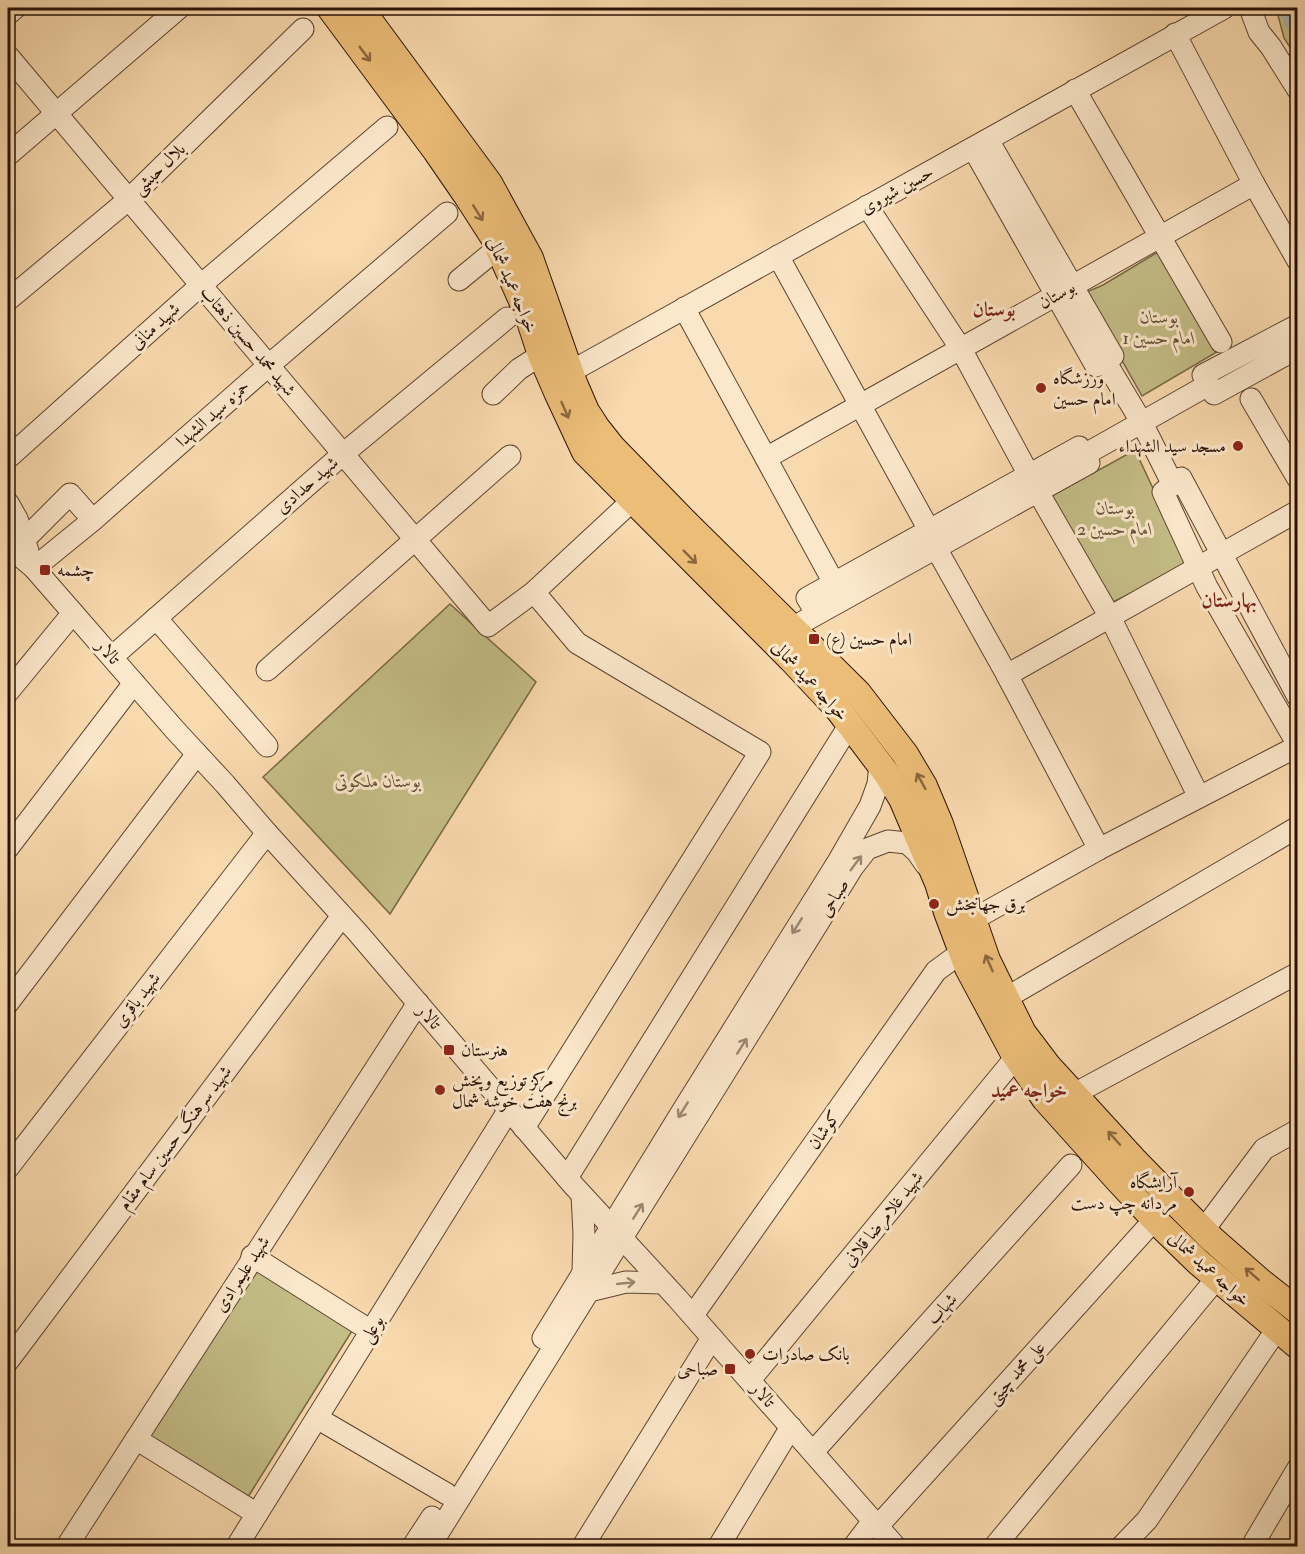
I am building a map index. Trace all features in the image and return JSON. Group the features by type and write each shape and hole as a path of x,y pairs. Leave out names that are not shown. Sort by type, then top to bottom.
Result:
{"main road":[{"name":"خواجه عمید شمالی","path":"330,8 393,92 494,238 527,312 541,355 561,377 597,428 612,447 683,520 858,693 905,754 924,786 936,814 987,960 1023,1033 1048,1066 1061,1092 1155,1219 1198,1262 1298,1346"},
{"name":"خواجه عمید شمالی","path":"360,8 489,183 530,258 561,377 569,420 585,452 792,660 838,709 844,735 880,764 902,799 938,883 968,968 1016,1057 1061,1092 1134,1160 1212,1239 1298,1311"}],"street":[{"path":"8,14 15,8"},
{"path":"8,155 179,8"},
{"name":"حسین شیروی","path":"561,377 1224,8"},
{"path":"1250,8 1259,32 1298,90"},
{"name":"بلال حبشی","path":"8,300 128,200 303,29"},
{"path":"1176,34 1254,184 1298,261"},
{"name":"شهید محمد حسین ذهتاب","path":"8,56 488,626 534,592"},
{"path":"1075,90 1221,342"},
{"name":"شهید منانی","path":"8,458 201,285 387,127"},
{"path":"980,144 1064,291 1096,366 1105,361 1142,423 1173,485"},
{"name":"بوستان","path":"766,458 1254,184"},
{"path":"867,206 962,349 1033,483 1110,617 1199,797"},
{"name":"حمزه سید الشهدا","path":"34,568 93,520 447,213"},
{"path":"459,280 498,248"},
{"path":"778,256 862,405 1099,849"},
{"path":"684,308 834,583"},
{"name":"شهید حدادی","path":"112,657 343,454 507,318"},
{"path":"1298,325 1203,375 1214,394 1298,348"},
{"path":"493,394 519,369 541,355"},
{"path":"792,628 933,539 1033,483 1086,459 1208,385"},
{"path":"1251,399 1298,479"},
{"path":"267,670 510,456"},
{"path":"974,920 1099,849 1298,745 1213,597 1163,492 1181,478 1298,697"},
{"path":"14,552 70,494 93,520"},
{"path":"524,1128 760,752 577,644 534,592 633,500"},
{"name":"تالار","path":"8,502 17,519 14,552 34,568 342,916 508,1111 693,1315 895,1546"},
{"path":"1007,675 1298,511"},
{"path":"817,614 807,598 834,583 933,539"},
{"path":"8,692 73,613"},
{"path":"156,618 267,746"},
{"path":"8,848 134,683"},
{"path":"567,1178 844,735"},
{"path":"8,1003 197,754"},
{"name":"صباحی","path":"430,1546 586,1282 818,908 839,860 870,806 878,784 880,764"},
{"path":"1006,998 1298,827"},
{"name":"شهید باقری","path":"8,1168 267,833"},
{"name":"صباحی","path":"818,908 867,849 888,841 907,843 938,883"},
{"name":"شهید سرهنگ حسین سام مقام","path":"8,1361 342,916"},
{"name":"کوشان","path":"693,1315 936,971 962,952"},
{"path":"1061,1092 1298,973"},
{"name":"شهید علیمرادی","path":"67,1546 417,1003"},
{"name":"شهید غلامرضا قلانی","path":"750,1380 1016,1057"},
{"name":"بوعلی","path":"237,1546 508,1111"},
{"path":"1211,1220 1264,1149 1298,1130"},
{"name":"شهاب","path":"813,1452 1071,1165"},
{"path":"582,1195 586,1282 663,1283"},
{"name":"علی محمد چیتی","path":"854,1546 1155,1219"},
{"path":"252,1256 371,1331"},
{"path":"995,1546 1217,1278"},
{"name":"صباحی","path":"413,1546 586,1282"},
{"path":"1122,1546 1147,1520 1277,1329"},
{"path":"583,1546 712,1338"},
{"path":"317,1418 447,1494"},
{"path":"719,1546 791,1427"},
{"path":"136,1439 257,1514"},
{"path":"1252,1546 1298,1468"}],"green space":[{"path":"1276,8 1297,8 1297,58 1284,38"},
{"name":"بوستان امام حسین 1","path":"1168,246 1227,346 1142,396 1084,293 1103,285"},
{"name":"بوستان امام حسین 2","path":"1135,450 1189,565 1111,603 1048,498"},
{"name":"بوستان ملکوتی","path":"450,604 536,682 390,914 263,777"},
{"path":"257,1268 352,1331 248,1497 149,1437"}],"waterway":[{"path":"1287,8 1298,33"}],"place":[{"name":"ورزشگاه امام حسین","path":"1041,388"},
{"name":"مسجد سید الشهداء","path":"1238,446"},
{"name":"چشمه","path":"45,570"},
{"name":"امام حسین (ع)","path":"814,639"},
{"name":"برق جهانبخش","path":"934,904"},
{"name":"هنرستان","path":"449,1050"},
{"name":"مرکز توزیع وپخش برنج هفت خوشه شمال","path":"440,1090"},
{"name":"آرایشگاه مردانه چپ دست","path":"1189,1192"},
{"name":"بانک صادرات","path":"750,1354"},
{"name":"صباحی","path":"730,1369"}],"district":[{"name":"بوستان","path":"994,309"},
{"name":"بهارستان","path":"1229,600"},
{"name":"خواجه عمید","path":"1029,1090"}]}
